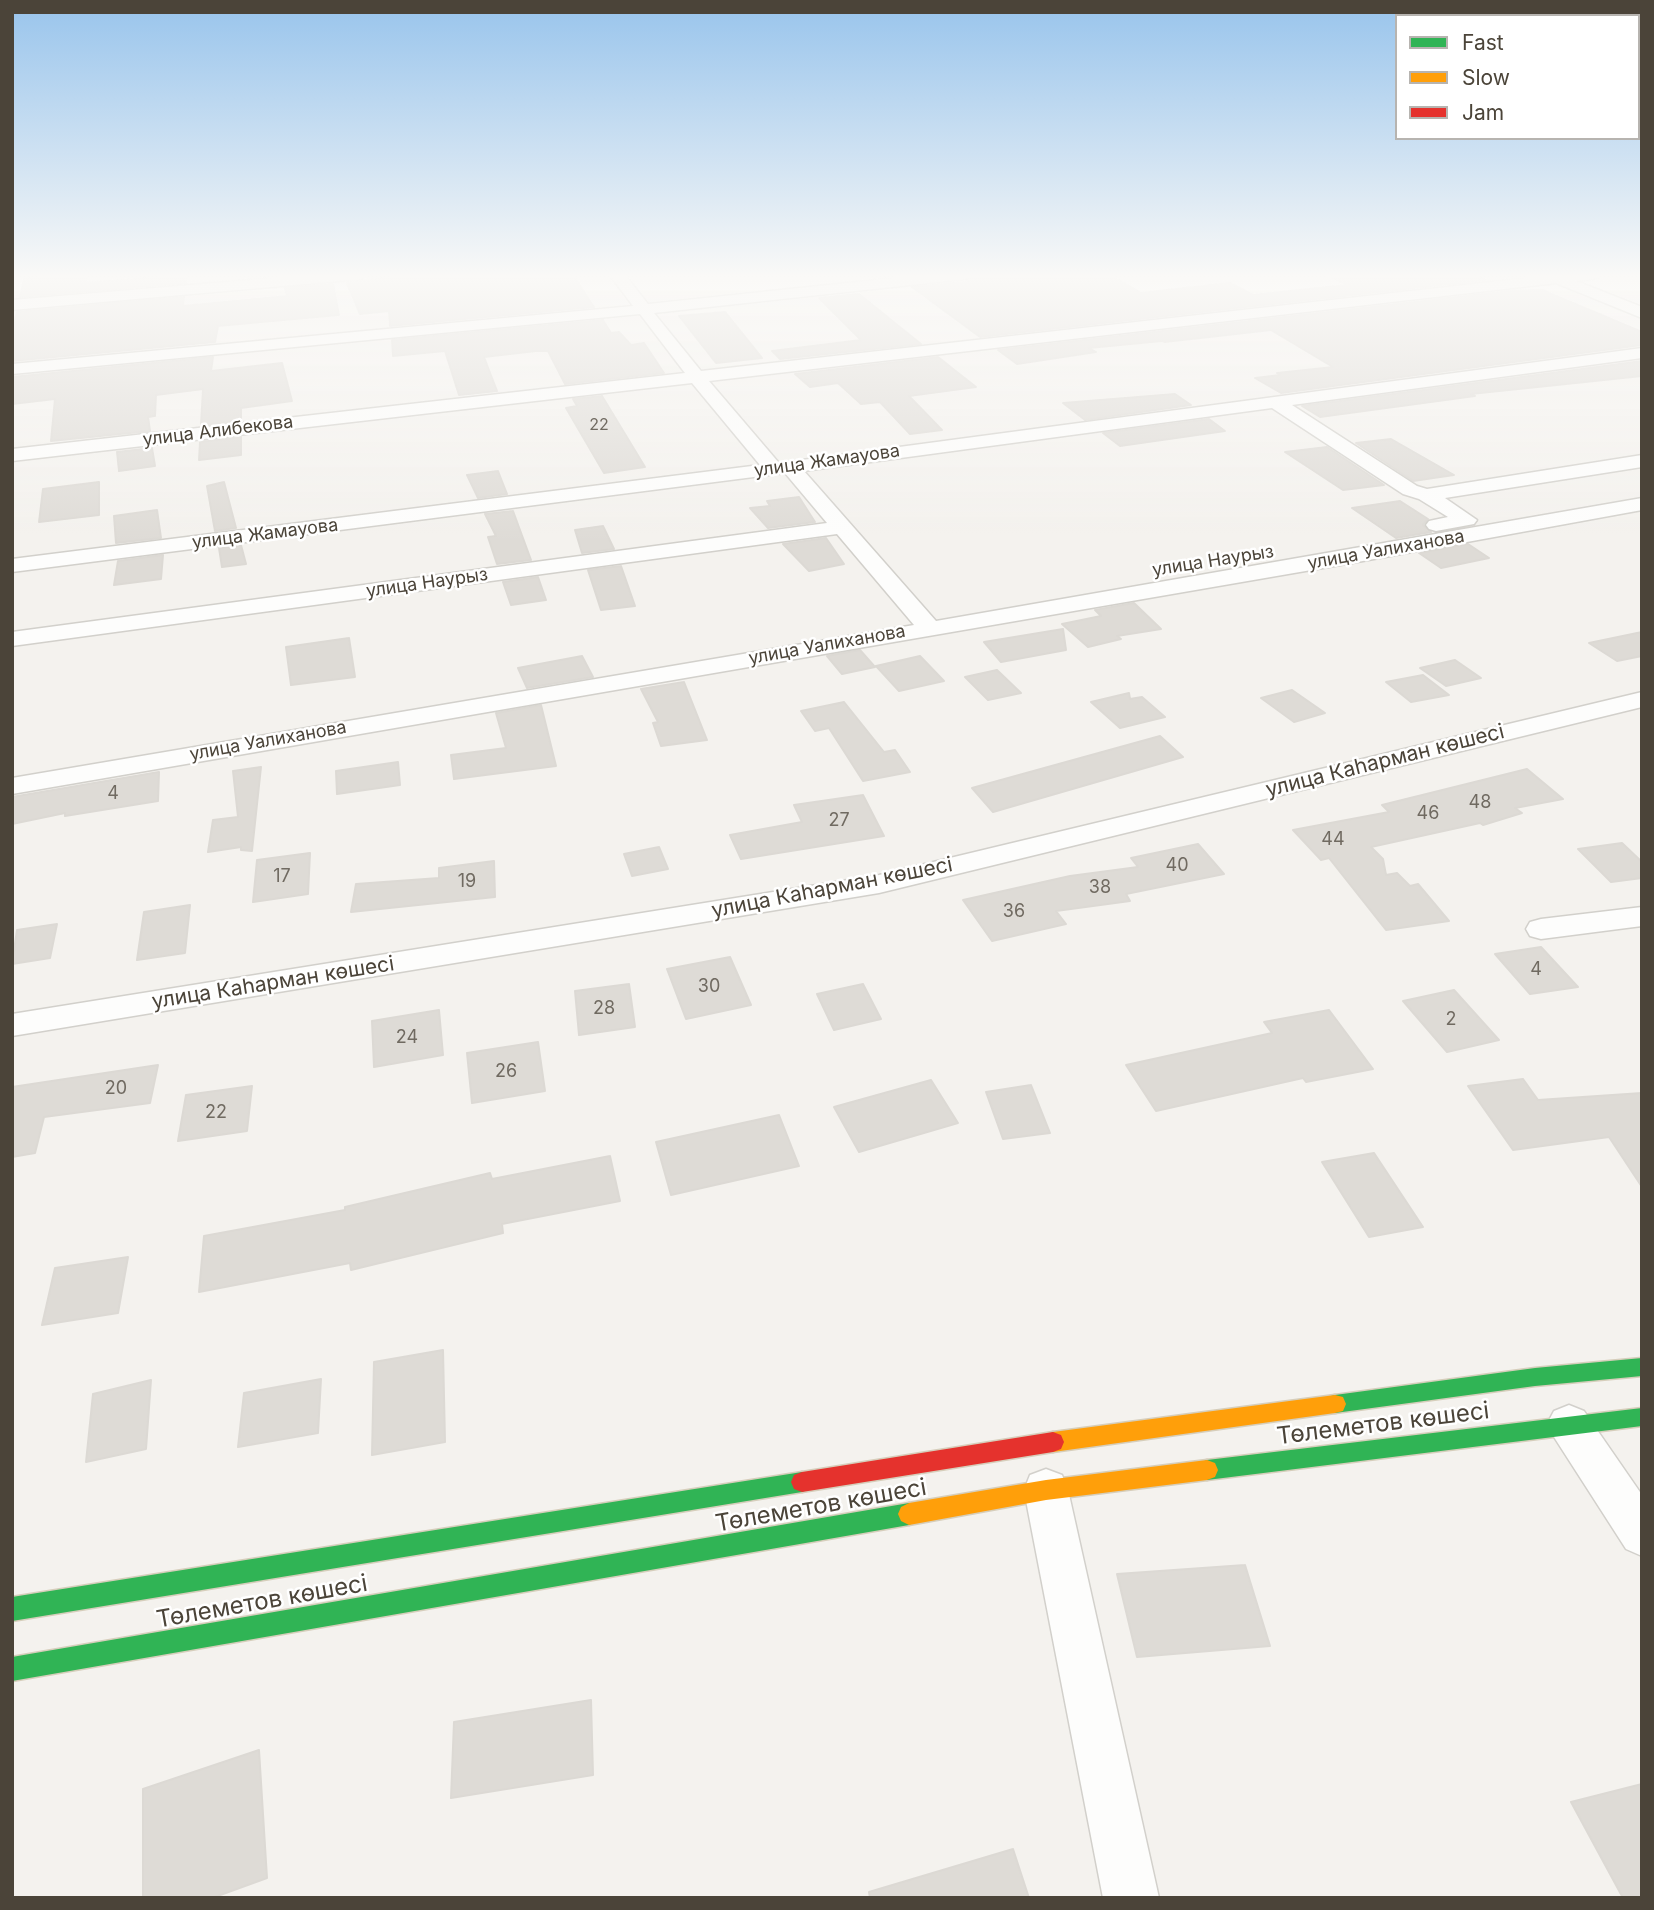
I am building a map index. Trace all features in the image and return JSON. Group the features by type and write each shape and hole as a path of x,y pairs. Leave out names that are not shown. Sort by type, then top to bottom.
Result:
{"main road":[{"name":"Төлеметов көшесі","path":"12,1609 1004,1449 1535,1377 1642,1367"},
{"name":"Төлеметов көшесі","path":"12,1669 1046,1490 1642,1417"}],"street":[{"path":"12,369 63,364"},
{"path":"687,364 782,468 841,527 929,628"},
{"name":"улица Алибекова","path":"12,455 790,364"},
{"name":"улица Жамауова","path":"12,566 782,468 1559,364"},
{"name":"улица Наурыз","path":"1075,583 1466,520 1426,495 1410,490 1275,402"},
{"path":"1426,495 1642,461"},
{"name":"улица Уалиханова","path":"12,786 1642,504"},
{"name":"улица Наурыз","path":"12,639 841,527"},
{"path":"913,609 940,604"},
{"name":"улица Каһарман көшесі","path":"12,1025 879,884 1642,699"},
{"path":"1541,929 1642,916"},
{"path":"1569,1424 1642,1534"},
{"path":"1046,1490 1131,1898"}],"building":[{"path":"141,364 212,364 211,371 282,364 292,401 241,408 241,421 201,425 203,389 156,395 155,416 148,417 150,431 51,441 55,399 12,404 12,377"},
{"path":"449,364 487,364 497,391 459,395"},
{"path":"555,364 658,364 664,373 565,384"},
{"path":"878,364 947,364 976,387 909,396 942,430 910,434 880,402 861,404 838,383 810,387 795,374"},
{"path":"1328,364 1498,364 1281,393 1255,378 1333,367"},
{"path":"1618,364 1642,364 1642,376 1471,394 1475,396 1320,417 1302,406"},
{"path":"1175,394 1191,405 1085,420 1063,403"},
{"path":"602,396 645,467 604,473 566,408 577,406 573,399"},
{"path":"1209,419 1225,431 1120,446 1103,433"},
{"path":"241,437 241,455 199,460 200,442"},
{"path":"1391,439 1454,475 1413,481 1356,443"},
{"path":"1327,447 1384,485 1343,490 1285,452"},
{"path":"152,448 155,466 119,471 117,452"},
{"path":"498,471 507,494 478,498 467,475"},
{"path":"99,482 99,515 39,522 43,489"},
{"path":"224,482 236,528 215,531 207,486"},
{"path":"799,497 815,522 768,528 750,508 770,506 767,501"},
{"path":"1400,501 1428,519 1423,525 1431,532 1396,538 1352,508"},
{"path":"157,510 161,538 116,543 114,516"},
{"path":"513,511 531,560 497,564 488,537 496,536 485,514"},
{"path":"603,526 614,549 582,553 575,530"},
{"path":"826,538 844,564 809,571 783,544"},
{"path":"1468,544 1489,558 1441,568 1419,553"},
{"path":"241,545 246,564 222,567 219,548"},
{"path":"163,555 161,579 114,585 118,561"},
{"path":"621,566 635,606 601,610 588,570"},
{"path":"538,577 546,600 511,605 503,582"},
{"path":"1134,603 1161,629 1117,636 1121,639 1088,647 1062,624 1101,616 1095,610"},
{"path":"1063,629 1066,650 1001,662 984,642"},
{"path":"1642,632 1642,656 1617,661 1589,643"},
{"path":"349,638 355,677 291,685 286,647"},
{"path":"860,650 875,667 842,674 827,656"},
{"path":"582,656 593,677 527,688 518,668"},
{"path":"920,656 944,681 899,691 876,666"},
{"path":"1455,660 1481,678 1446,686 1420,668"},
{"path":"997,670 1021,693 988,700 965,677"},
{"path":"1423,675 1449,695 1411,702 1386,682"},
{"path":"684,682 707,740 661,746 653,723 658,722 641,689"},
{"path":"1292,690 1325,713 1294,722 1261,698"},
{"path":"1129,693 1130,699 1142,697 1165,717 1120,728 1091,702"},
{"path":"844,702 884,752 895,750 910,772 863,781 829,728 815,731 801,711"},
{"path":"541,705 556,766 454,779 451,755 506,748 496,713"},
{"path":"1160,736 1183,757 993,812 972,788"},
{"path":"398,762 400,785 337,794 336,771"},
{"path":"261,767 252,851 241,850 241,847 208,852 213,820 238,817 233,771"},
{"path":"1527,769 1563,799 1515,808 1522,813 1483,825 1480,823 1371,847 1383,859 1386,875 1397,873 1410,886 1418,884 1449,921 1386,930 1329,858 1321,860 1293,830 1389,812 1382,805"},
{"path":"159,772 158,801 65,816 65,813 12,824 12,797"},
{"path":"863,795 884,836 741,859 730,835 802,822 794,805"},
{"path":"1622,843 1642,862 1642,878 1611,882 1578,849"},
{"path":"1198,844 1224,874 1126,894 1130,901 1056,911 1066,924 992,941 963,900 1070,876 1138,867 1131,858"},
{"path":"659,847 668,869 632,876 624,854"},
{"path":"310,853 308,894 253,902 257,860"},
{"path":"494,861 495,897 351,912 356,884 439,878 439,868"},
{"path":"190,905 185,953 137,960 144,912"},
{"path":"57,924 50,958 12,964 17,930"},
{"path":"1541,947 1578,987 1530,994 1495,954"},
{"path":"730,957 751,1005 686,1019 667,969"},
{"path":"629,984 635,1027 579,1035 575,991"},
{"path":"863,984 881,1019 834,1030 817,994"},
{"path":"1454,990 1499,1040 1447,1052 1403,1001"},
{"path":"439,1010 443,1055 374,1067 372,1021"},
{"path":"1329,1010 1373,1069 1306,1082 1303,1078 1156,1111 1126,1065 1272,1033 1264,1022"},
{"path":"538,1042 545,1091 472,1103 467,1053"},
{"path":"158,1065 150,1103 44,1117 35,1153 12,1157 12,1087"},
{"path":"1523,1079 1538,1100 1642,1093 1642,1187 1609,1137 1513,1150 1468,1086"},
{"path":"931,1080 958,1123 859,1152 834,1107"},
{"path":"1031,1085 1050,1133 1003,1139 986,1092"},
{"path":"252,1086 247,1131 178,1141 186,1095"},
{"path":"779,1115 799,1166 671,1195 656,1142"},
{"path":"1374,1153 1423,1227 1369,1237 1322,1162"},
{"path":"610,1156 620,1201 502,1224 503,1233 351,1270 350,1263 199,1292 204,1236 345,1210 345,1207 490,1173 492,1179"},
{"path":"128,1257 118,1313 42,1325 55,1268"},
{"path":"443,1350 445,1442 372,1455 374,1362"},
{"path":"321,1379 318,1433 238,1447 244,1393"},
{"path":"151,1380 146,1449 86,1462 93,1394"},
{"path":"1245,1565 1270,1646 1137,1657 1117,1574"},
{"path":"591,1700 593,1775 451,1798 454,1722"},
{"path":"259,1750 267,1878 212,1898 143,1898 143,1789"},
{"path":"1642,1784 1642,1898 1623,1898 1571,1802"},
{"path":"1013,1849 1029,1898 870,1898 869,1892"}],"traffic: fast":[{"path":"1335,1404 1535,1377 1642,1367"},
{"path":"1207,1470 1642,1417"},
{"path":"12,1609 802,1482"},
{"path":"12,1669 909,1514"}],"traffic: slow":[{"path":"1053,1442 1335,1404"},
{"path":"909,1514 1046,1490 1207,1470"}],"traffic: jam":[{"path":"802,1482 1053,1442"}]}
